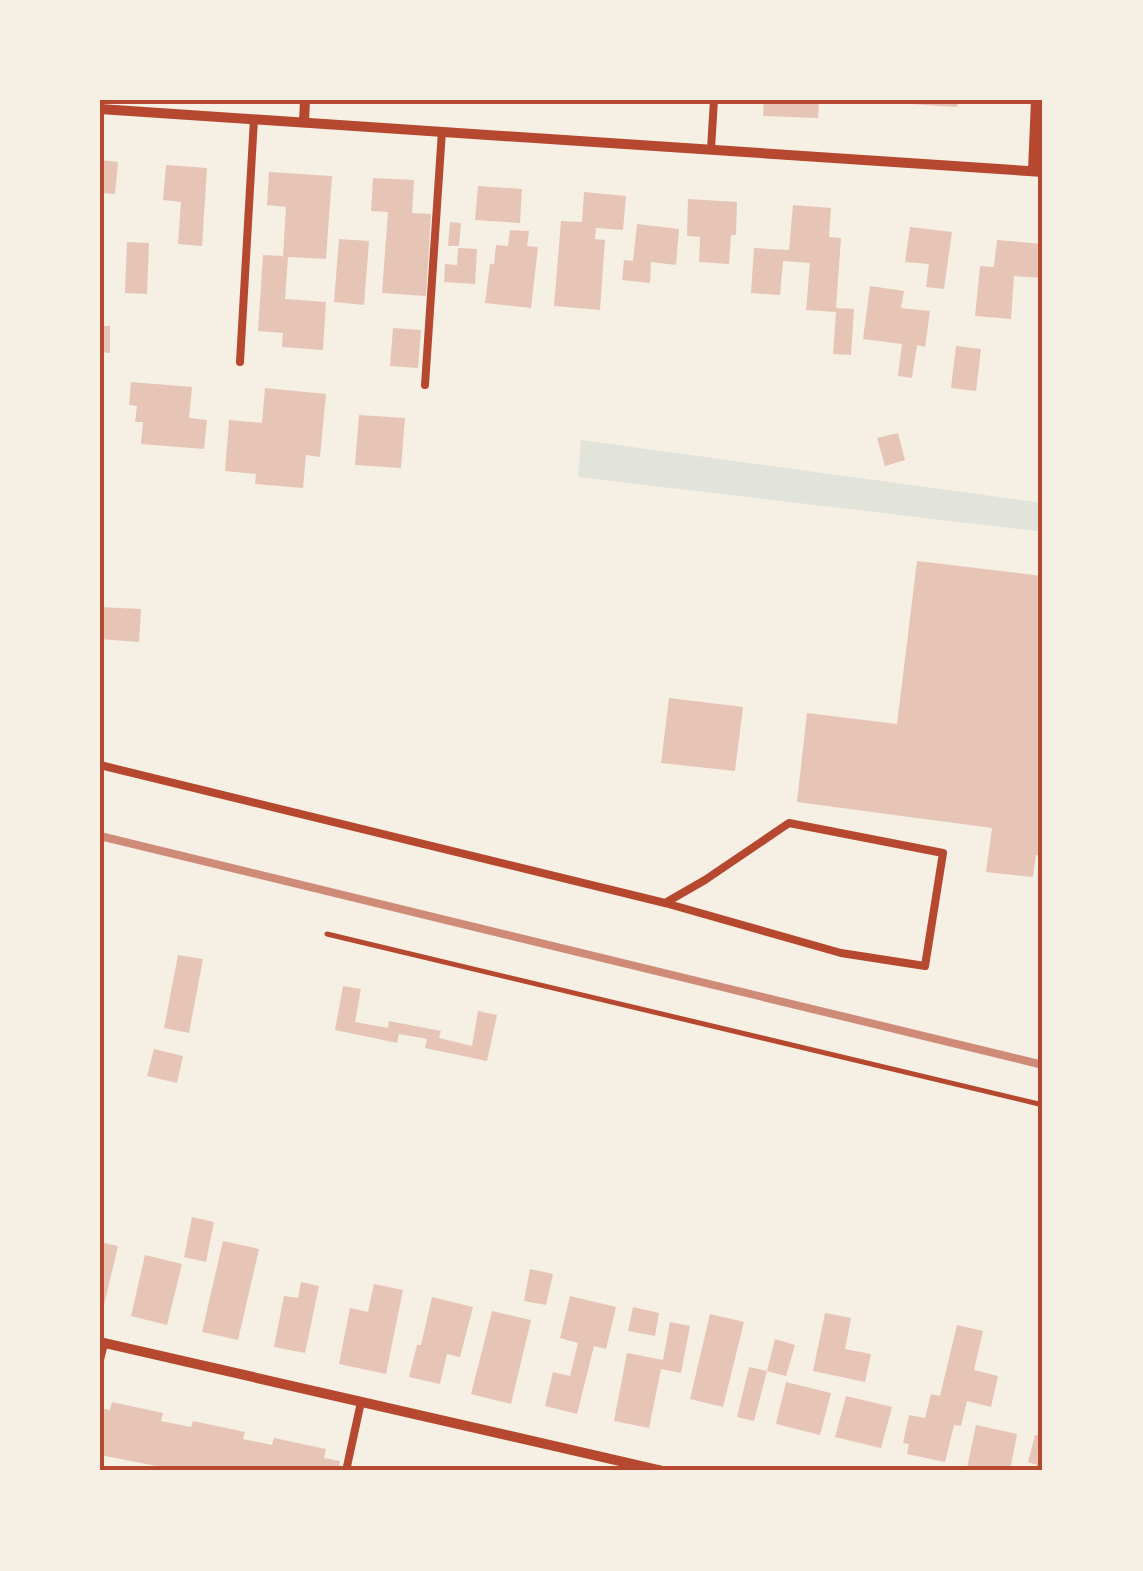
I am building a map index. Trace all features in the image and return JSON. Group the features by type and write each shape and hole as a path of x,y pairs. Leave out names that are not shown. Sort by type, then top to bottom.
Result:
{"street":[{"path":"304,122 305,100"},
{"path":"100,109 1038,172 1036,100"},
{"path":"102,1343 663,1471"}],"lane":[{"path":"710,150 714,100"},
{"path":"240,362 254,119"},
{"path":"426,385 442,131"},
{"path":"100,765 665,903 841,953 925,966 943,853 789,823 665,903"},
{"path":"100,1360 102,1343"},
{"path":"346,1471 361,1402"}],"path":[{"path":"327,934 1043,1106"}],"shaded area":[{"path":"581,440 1043,503 1043,532 578,477"}],"building":[{"path":"764,100 819,100 818,118 763,116"},
{"path":"910,100 958,100 957,107 910,104"},
{"path":"100,160 118,162 115,194 100,193"},
{"path":"166,165 207,168 202,246 178,244 181,202 163,200"},
{"path":"269,172 332,176 326,259 288,257 285,299 326,302 323,350 282,347 283,333 258,331 263,255 283,256 286,207 267,205"},
{"path":"373,178 414,180 412,213 431,214 426,296 382,293 388,212 371,211"},
{"path":"478,186 522,189 520,223 475,220"},
{"path":"584,192 626,196 623,230 596,228 595,239 605,240 600,310 554,306 561,221 582,222"},
{"path":"688,199 737,202 736,235 731,235 729,264 699,262 700,237 687,236"},
{"path":"793,205 831,208 829,237 841,238 836,308 854,309 851,355 833,354 836,312 806,310 810,263 783,261 780,295 751,293 754,248 789,250"},
{"path":"450,222 461,223 459,246 448,246"},
{"path":"637,224 679,229 676,265 651,262 650,283 622,280 624,260 633,261"},
{"path":"910,227 952,232 944,289 926,287 929,264 905,262"},
{"path":"510,230 529,231 527,246 538,247 531,308 485,303 496,245 508,246"},
{"path":"339,239 369,241 364,305 334,302"},
{"path":"997,240 1043,244 1043,278 1014,276 1011,319 975,316 980,266 994,267"},
{"path":"127,242 149,243 147,294 125,293"},
{"path":"458,248 477,249 475,284 444,282 445,264 457,265"},
{"path":"870,286 904,291 901,308 930,311 925,347 917,345 912,378 898,376 902,344 863,339"},
{"path":"100,326 110,326 110,353 100,352"},
{"path":"393,328 421,330 418,368 390,366"},
{"path":"956,346 981,349 976,391 951,388"},
{"path":"131,382 192,387 189,418 207,420 204,449 141,444 143,422 135,422 137,406 129,405"},
{"path":"265,388 326,394 320,457 306,455 303,488 255,484 256,474 225,471 229,420 262,423"},
{"path":"359,415 405,418 401,468 355,465"},
{"path":"898,433 905,460 885,466 877,438"},
{"path":"917,561 1043,576 1043,856 1036,855 1033,877 986,872 992,828 797,802 807,713 897,724"},
{"path":"100,607 141,609 139,642 100,639"},
{"path":"669,698 743,707 735,771 661,763"},
{"path":"178,955 203,959 189,1033 164,1028"},
{"path":"343,986 361,989 355,1022 388,1028 389,1021 441,1031 439,1038 472,1046 478,1011 497,1015 487,1061 425,1048 427,1039 399,1034 397,1043 335,1030"},
{"path":"154,1049 183,1056 177,1083 147,1076"},
{"path":"192,1217 214,1222 206,1262 184,1257"},
{"path":"223,1241 259,1249 238,1340 202,1332"},
{"path":"100,1242 118,1246 103,1309 100,1308"},
{"path":"145,1255 182,1264 167,1325 131,1316"},
{"path":"530,1269 553,1274 546,1305 524,1301"},
{"path":"301,1282 319,1286 305,1353 274,1347 284,1296 298,1298"},
{"path":"374,1284 403,1290 386,1374 339,1364 350,1308 368,1312"},
{"path":"570,1296 616,1307 606,1349 594,1346 577,1414 545,1406 553,1372 570,1376 578,1343 560,1338"},
{"path":"432,1297 473,1307 460,1357 447,1354 440,1384 409,1377"},
{"path":"633,1307 659,1313 655,1336 628,1331"},
{"path":"492,1311 531,1320 511,1404 471,1394"},
{"path":"825,1313 851,1318 845,1349 871,1354 865,1382 813,1371"},
{"path":"710,1314 744,1322 723,1407 690,1399"},
{"path":"670,1322 690,1326 681,1373 661,1369 649,1428 614,1421 627,1353 663,1360"},
{"path":"957,1325 983,1331 974,1370 998,1376 991,1407 967,1401 961,1426 954,1425 945,1462 907,1454 909,1444 903,1443 909,1415 925,1418 931,1394 940,1396"},
{"path":"775,1339 795,1345 786,1376 767,1371"},
{"path":"749,1367 767,1371 754,1421 737,1417"},
{"path":"786,1382 831,1393 820,1435 776,1424"},
{"path":"846,1396 892,1407 881,1448 835,1437"},
{"path":"112,1402 163,1413 161,1421 191,1427 193,1421 245,1432 243,1439 272,1445 274,1438 326,1449 324,1458 340,1461 338,1471 182,1471 100,1455 100,1408 110,1410"},
{"path":"976,1425 1017,1434 1010,1471 967,1468"},
{"path":"1035,1435 1043,1437 1043,1471 1035,1471 1037,1465 1028,1462"}],"railway":[{"path":"100,836 1043,1065"}]}
